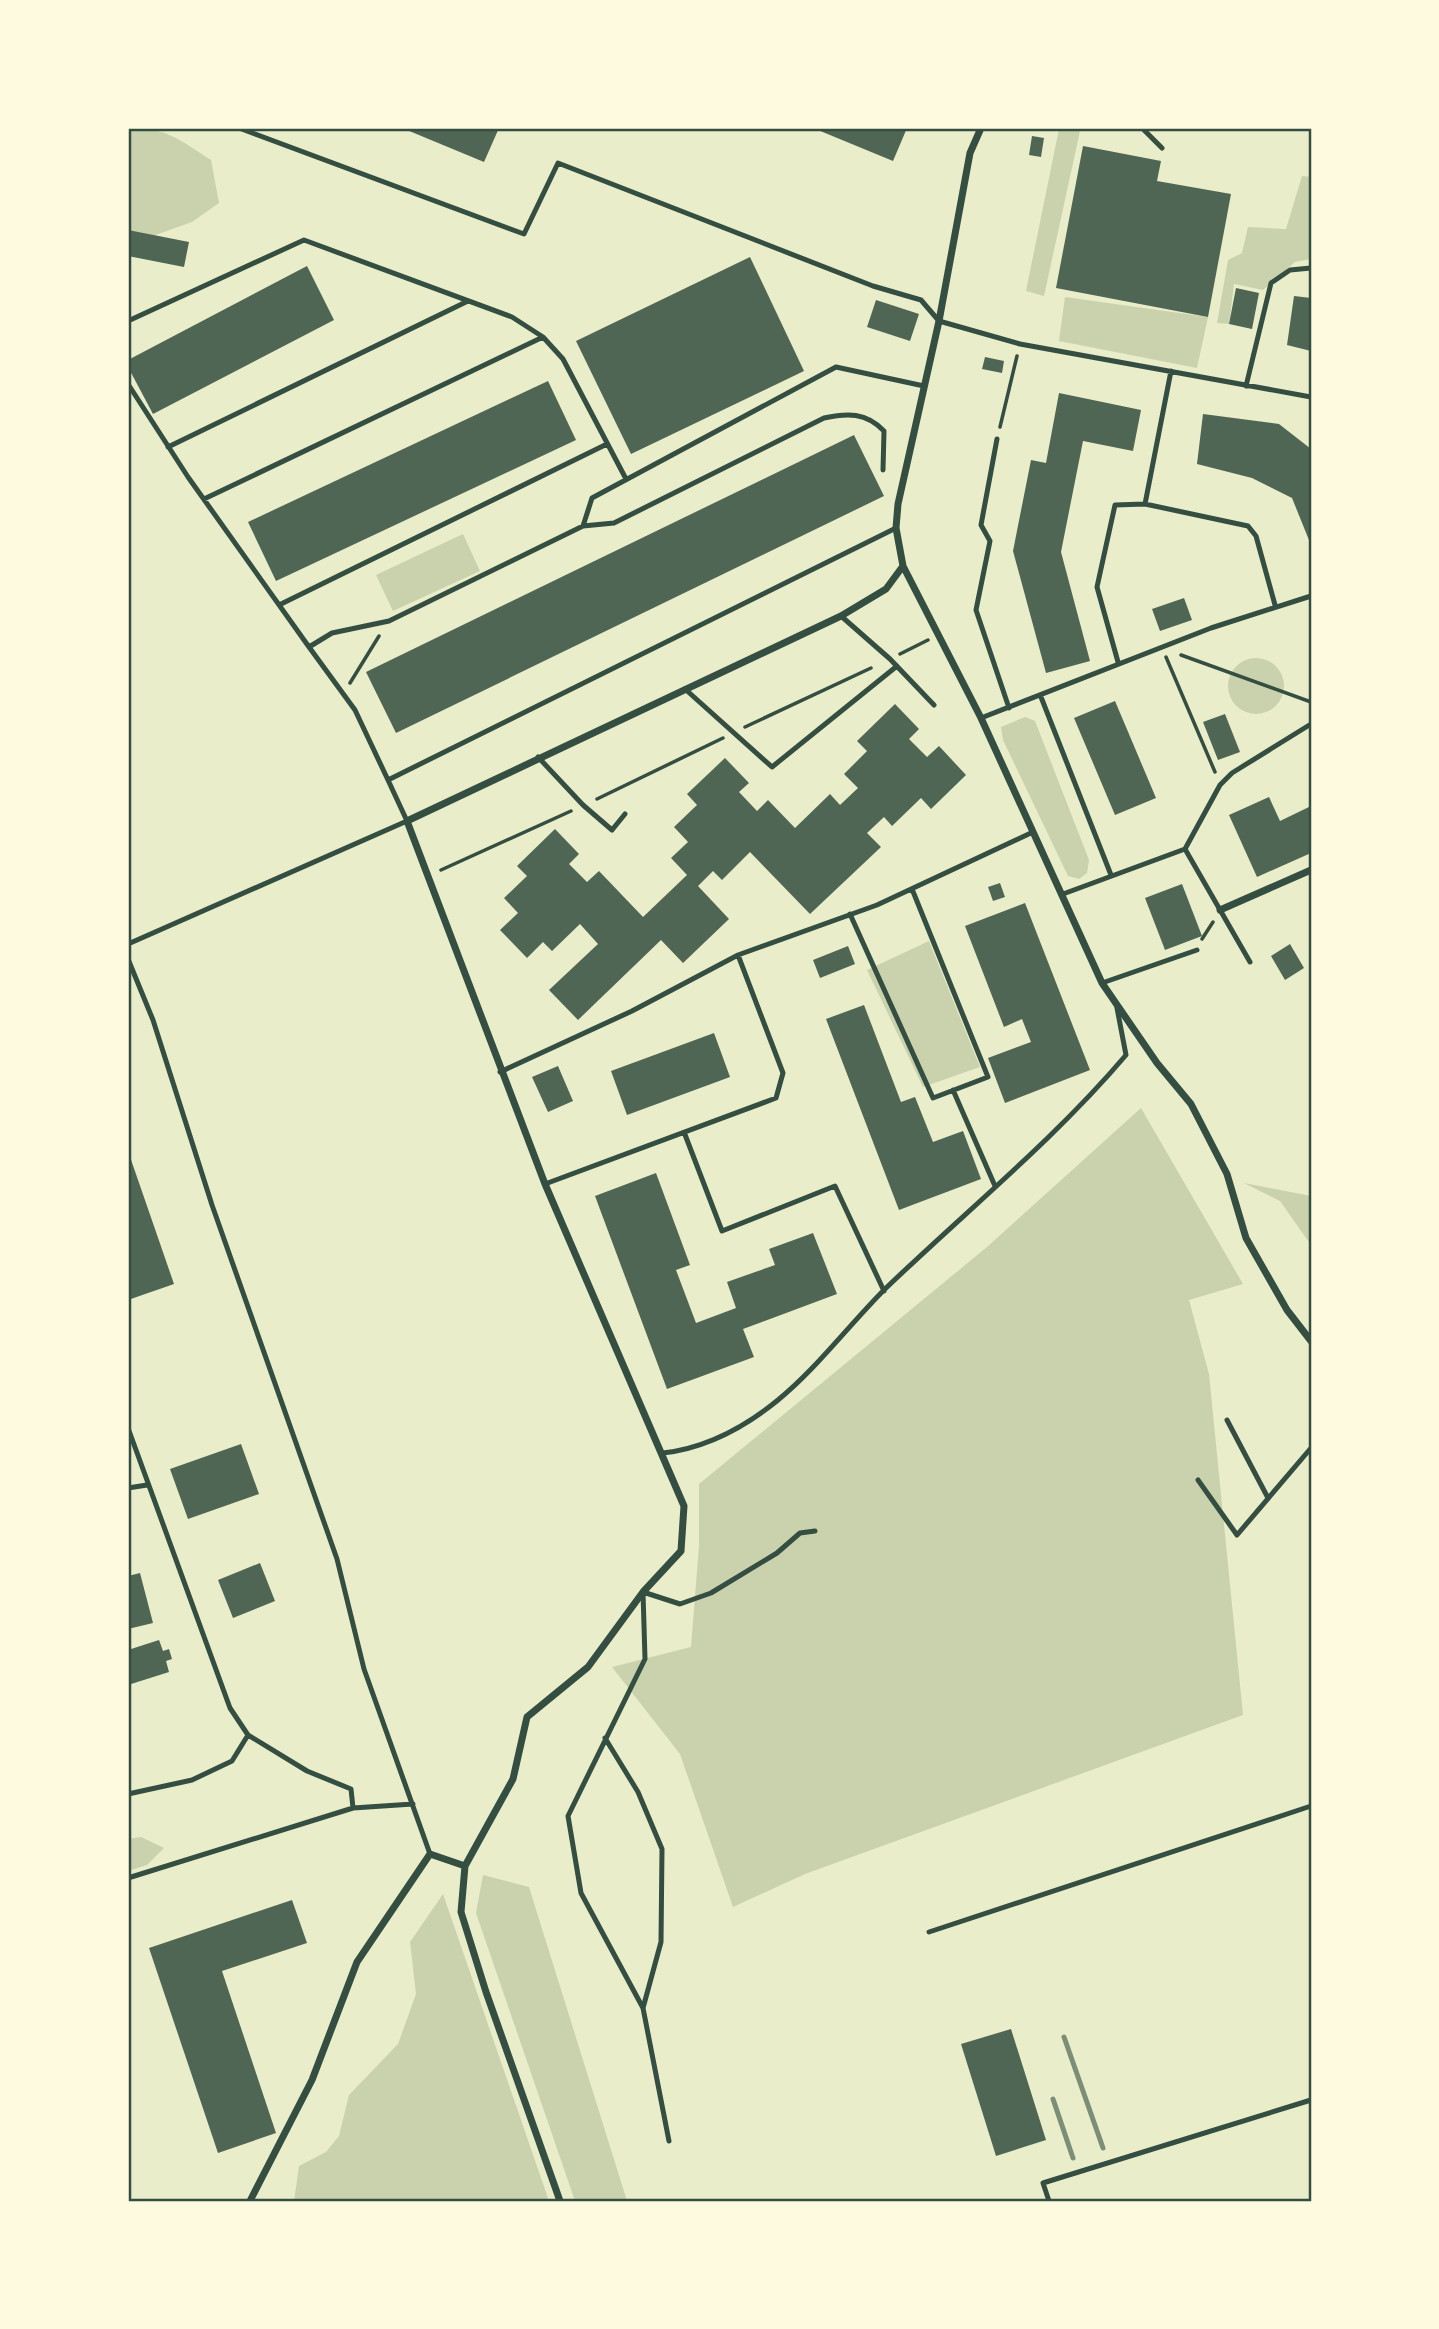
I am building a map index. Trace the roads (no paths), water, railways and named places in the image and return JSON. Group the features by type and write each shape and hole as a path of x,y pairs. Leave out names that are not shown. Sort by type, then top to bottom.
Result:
{"street":[{"path":"981,128 970,153 939,321 896,528 903,566 981,719 1102,983 1117,1008 1191,1104 1227,1174 1246,1238 1287,1310 1311,1342"},
{"path":"560,2201 486,1992 461,1912 465,1866 513,1779 527,1717 588,1667 643,1592 681,1551 684,1506 545,1184 500,1072 407,821 841,615 886,589 903,566"},
{"path":"1220,910 1311,870"},
{"path":"250,2201 312,2080 357,1962 430,1854 465,1866"}],"lane":[{"path":"239,128 524,234 558,163 873,286 921,300 939,321 1020,344 1311,397"},
{"path":"1142,128 1162,148"},
{"path":"128,321 304,240 512,317 542,337 564,359 626,480"},
{"path":"1246,386 1271,283 1290,270 1311,268"},
{"path":"168,447 468,301"},
{"path":"204,499 542,337"},
{"path":"583,527 592,498 836,367 924,386"},
{"path":"1145,504 1171,370"},
{"path":"128,384 204,499 355,710 407,821 128,944"},
{"path":"309,647 332,633 389,621 583,527 614,523 824,418 850,413 876,422 884,431 883,470"},
{"path":"997,439 981,525 990,541 976,610 1009,708"},
{"path":"279,605 607,444"},
{"path":"1118,662 1097,587 1115,505 1145,504 1248,526 1256,536 1275,605"},
{"path":"388,780 896,528"},
{"path":"981,719 1041,697 1118,662 1163,648 1275,605 1311,596"},
{"path":"841,615 890,659 934,705"},
{"path":"685,689 772,767 897,666"},
{"path":"1041,697 1111,876"},
{"path":"1063,894 1185,849 1220,785 1232,773 1311,724"},
{"path":"538,757 583,806 612,830 625,814"},
{"path":"500,1072 632,1011 738,955 912,889 1033,832"},
{"path":"1185,849 1250,962"},
{"path":"850,914 933,1098 988,1077 912,889"},
{"path":"1102,983 1197,950"},
{"path":"545,1184 776,1098 783,1073 738,955"},
{"path":"128,959 153,1020 212,1205 337,1559 364,1669 430,1854"},
{"path":"663,1453 684,1451 714,1441 778,1400 884,1291 1081,1107 1126,1055 1117,1008"},
{"path":"953,1090 995,1186"},
{"path":"684,1132 722,1231 835,1186 884,1291"},
{"path":"1227,1420 1268,1498"},
{"path":"128,1427 230,1708 248,1735 307,1771 351,1789 353,1808"},
{"path":"1198,1480 1237,1535 1311,1448"},
{"path":"128,1488 147,1485"},
{"path":"668,2141 643,2008 581,1893 568,1816 645,1659 643,1592 680,1604 711,1593 777,1553 800,1533 815,1531"},
{"path":"128,1794 192,1780 232,1762 248,1735"},
{"path":"605,1738 638,1792 662,1849 662,1942 643,2008"},
{"path":"128,1878 353,1808 413,1804"},
{"path":"929,1932 1311,1806"},
{"path":"1049,2201 1042,2183 1149,2147 1311,2100"}],"railway":[{"path":"1064,2037 1103,2148"},
{"path":"1053,2099 1073,2158"}]}
